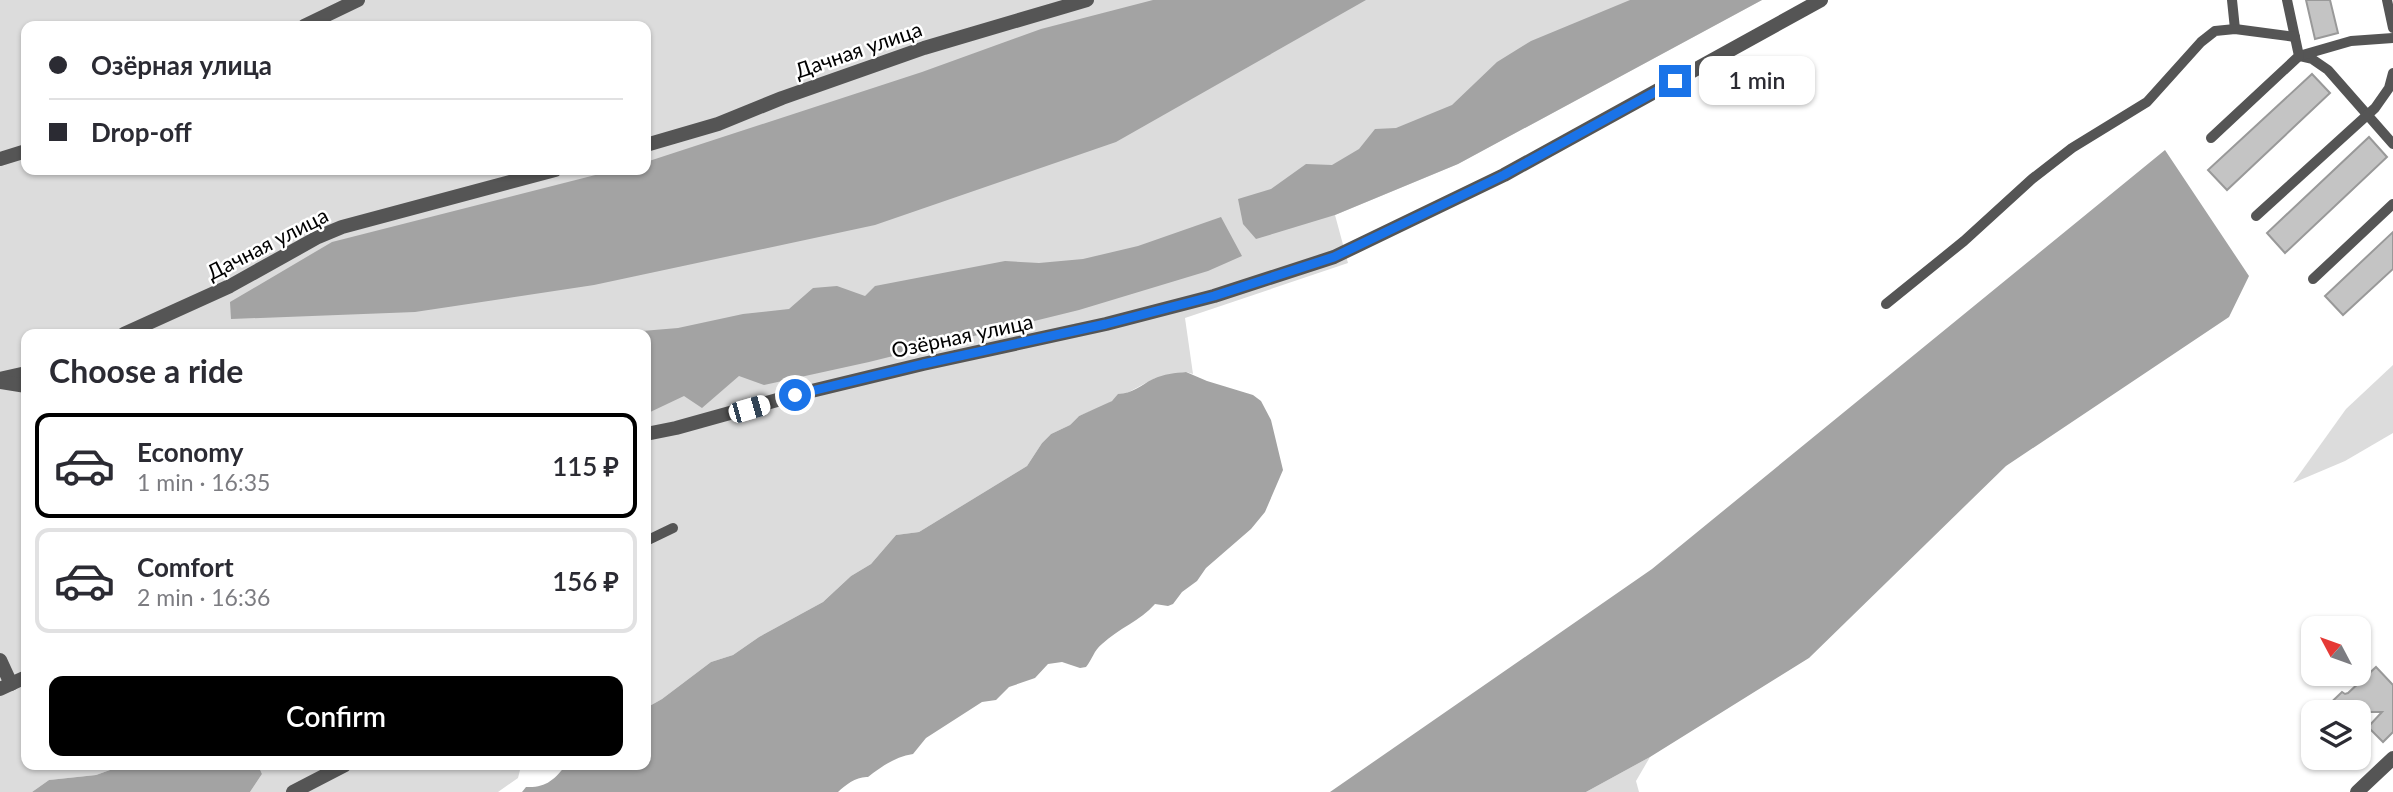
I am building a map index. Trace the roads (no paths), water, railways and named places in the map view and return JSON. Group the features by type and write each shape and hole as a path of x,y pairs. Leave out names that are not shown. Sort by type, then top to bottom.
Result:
{"street":[{"path":"314,21 358,0"},
{"name":"Дачная улица","path":"651,144 718,124 782,98 924,48 1087,0"},
{"name":"Озёрная улица","path":"651,433 923,364 1106,324 1214,296 1334,257 1504,175 1821,0"},
{"path":"0,159 21,153"},
{"name":"Дачная улица","path":"135,329 230,286 318,237 342,227 536,175"},
{"path":"0,380 21,374"},
{"path":"0,380 21,385"},
{"path":"0,660 6,687"},
{"path":"2357,792 2393,758"},
{"path":"293,792 335,770"}],"lane":[{"path":"2232,0 2235,29"},
{"path":"2287,0 2299,56"},
{"path":"2387,0 2393,28"},
{"path":"1886,304 2072,148 2147,102 2215,31 2235,29 2295,37"},
{"path":"2211,138 2299,56 2351,41 2393,38"},
{"path":"2299,56 2312,59 2328,70 2393,144"},
{"path":"2256,216 2367,116 2383,99 2393,74"},
{"path":"2313,279 2393,204"},
{"path":"651,539 673,528"}]}
